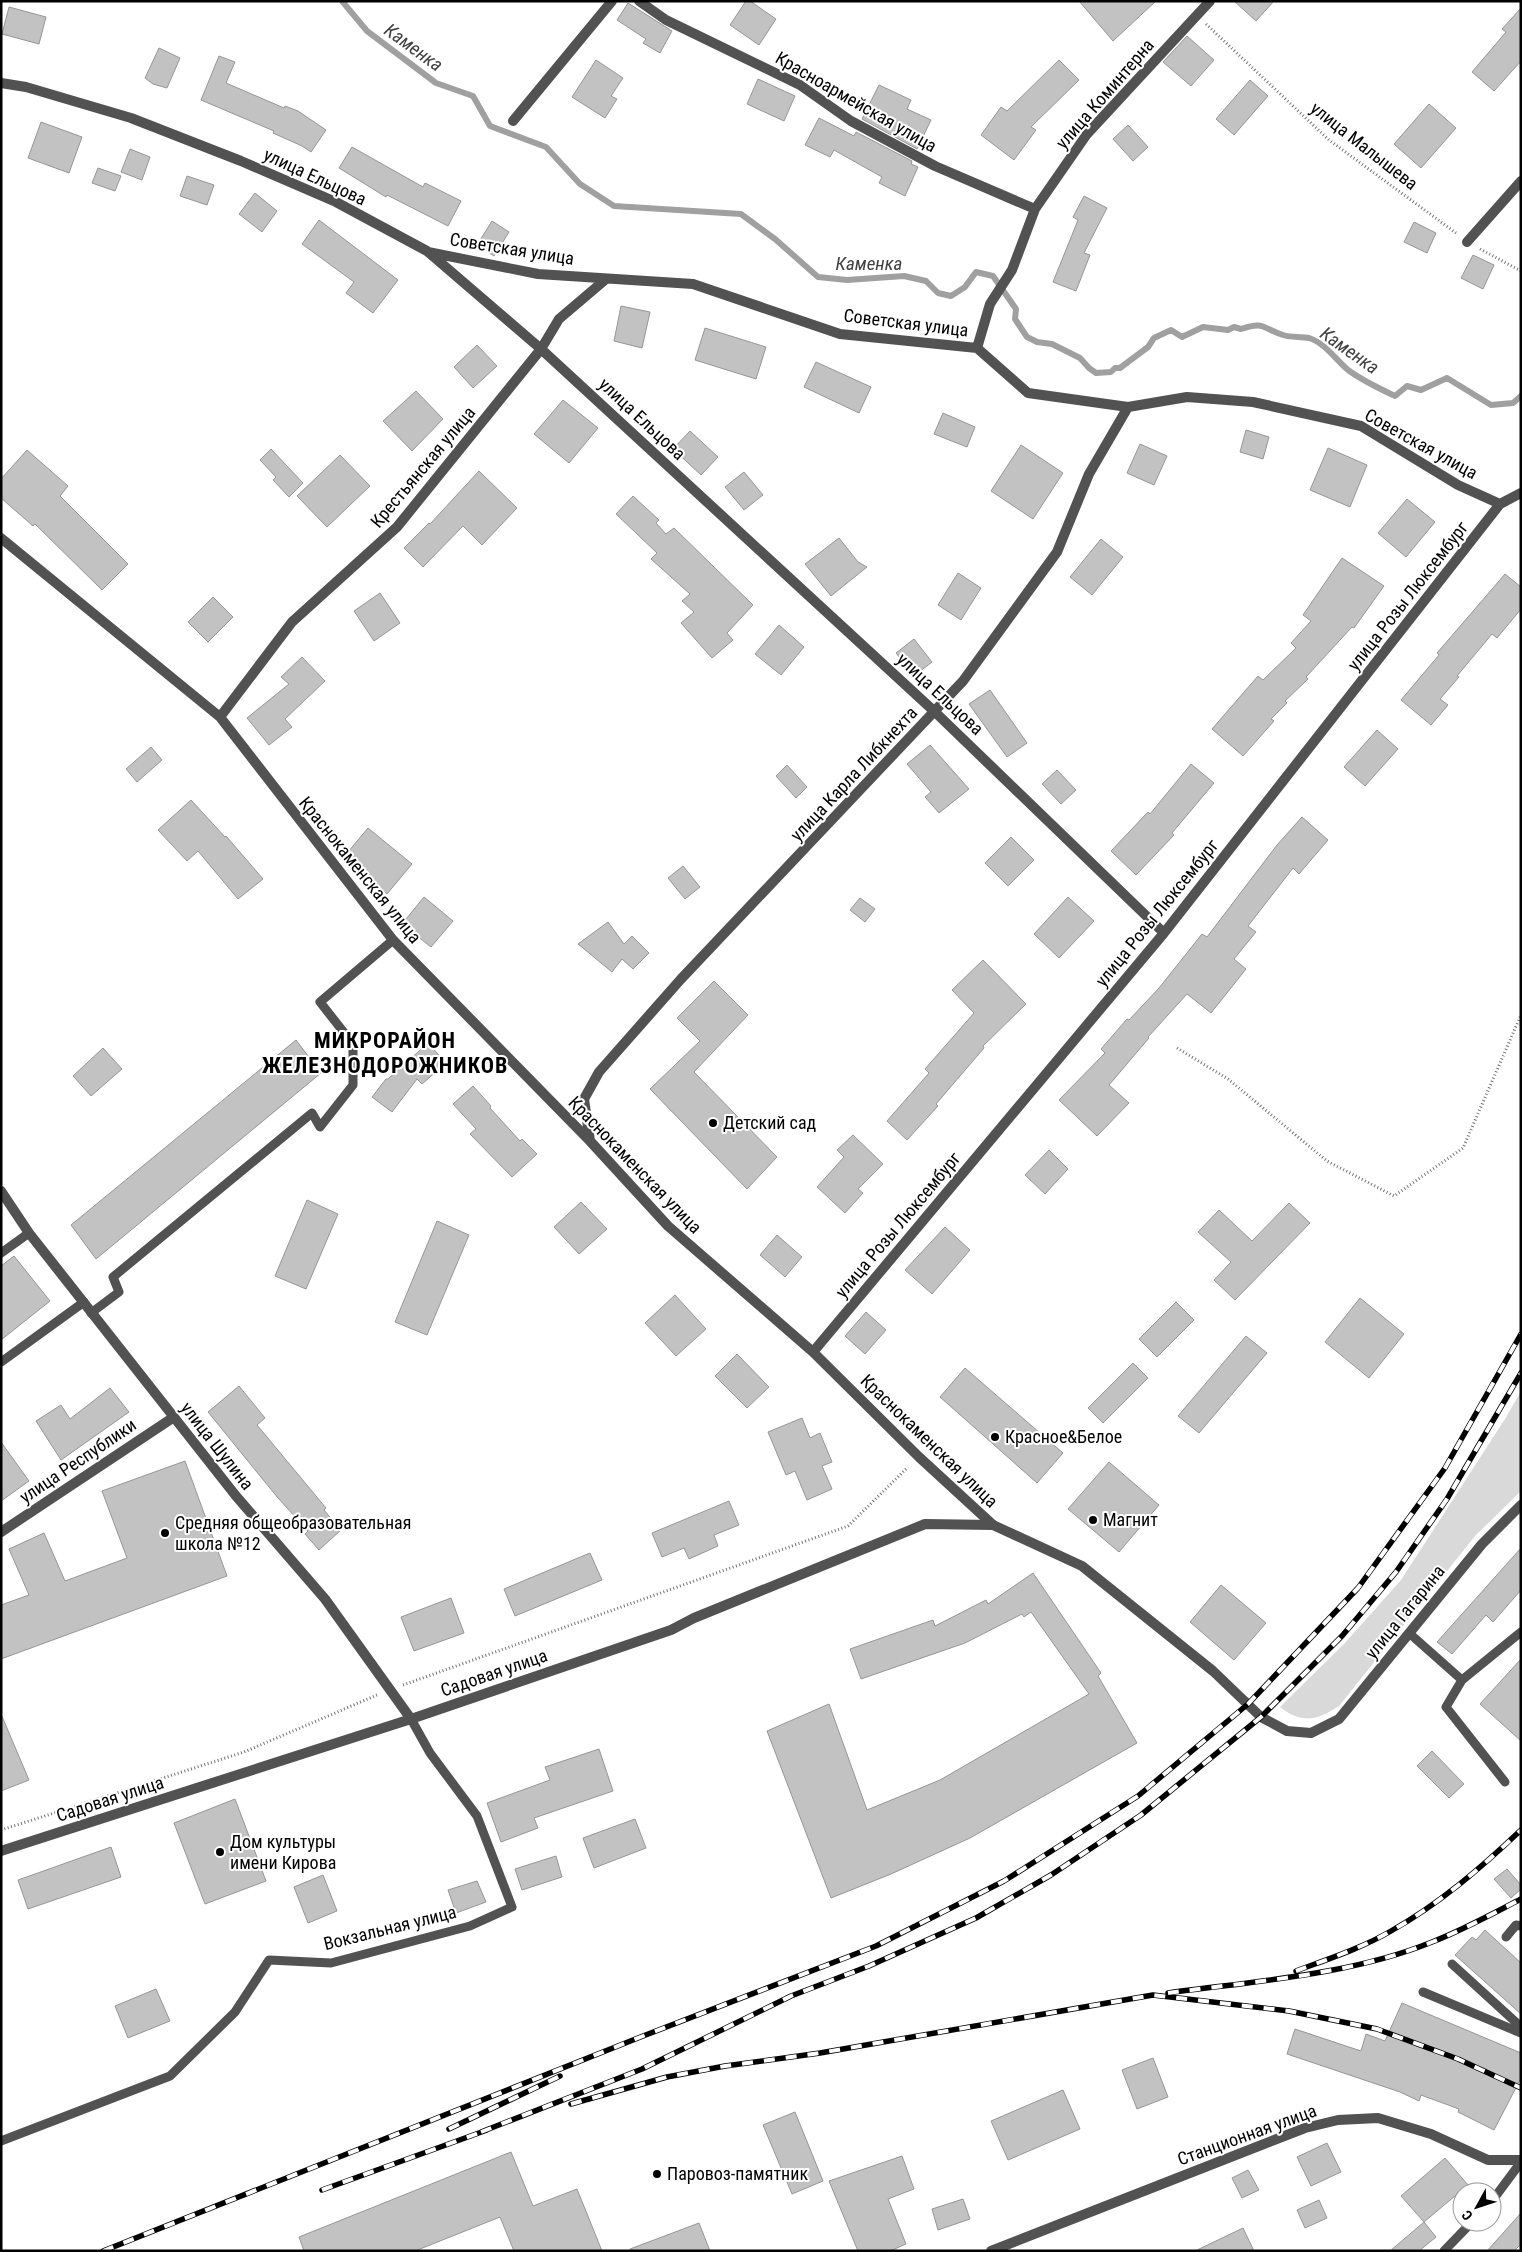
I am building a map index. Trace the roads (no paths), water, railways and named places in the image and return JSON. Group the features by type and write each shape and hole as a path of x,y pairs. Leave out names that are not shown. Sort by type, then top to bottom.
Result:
{"street":[{"path":"513,121 612,1"},
{"name":"Красноармейская улица","path":"639,1 666,20 800,85 851,120 935,166 1035,209"},
{"name":"улица Коминтерна","path":"976,348 990,304 1012,270 1035,209 1087,134 1210,1"},
{"name":"улица Ельцова","path":"1,83 26,87 131,118 241,161 336,202 427,252 542,349 935,712 1164,933"},
{"path":"1467,242 1521,181"},
{"name":"Советская улица","path":"427,252 538,274 693,284 840,334 976,348 1028,393 1128,407 1187,397 1253,402 1361,426 1458,485 1500,504"},
{"name":"Крестьянская улица","path":"220,717 292,622 397,528 542,349 559,319 606,278"},
{"name":"улица Карла Либкнехта","path":"590,1141 584,1099 599,1072 681,979 963,681 1057,552 1089,474 1128,407"},
{"name":"улица Розы Люксембург","path":"813,1352 1164,933 1500,504 1521,493"},
{"name":"Краснокаменская улица","path":"1,538 220,717 393,940 590,1141 668,1226 813,1352 918,1457 993,1525 1082,1566 1214,1671 1261,1717 1287,1731 1311,1733"},
{"name":"улица Шулина","path":"1,1190 30,1234 236,1496 325,1598 411,1718"},
{"name":"улица Республики","path":"1,1532 174,1417"},
{"name":"улица Гагарина","path":"1311,1733 1339,1719 1482,1544 1521,1505"},
{"name":"Садовая улица","path":"1,1850 411,1718 671,1630 694,1618 925,1524 993,1525"},
{"name":"Станционная улица","path":"991,2251 1305,2128 1338,2120 1378,2118 1431,2134 1488,2160 1521,2161"}],"lane":[{"path":"91,1312 119,1292 113,1277 312,1113 320,1127 353,1085 353,1044 320,1002 393,940"},
{"path":"1,1253 30,1234"},
{"path":"1,1362 84,1302"},
{"path":"1505,1782 1446,1707 1462,1680 1521,1632"},
{"path":"1409,1633 1462,1680"},
{"name":"Вокзальная улица","path":"1,2141 170,2076 235,2012 269,1960 331,1963 470,1926 512,1907 477,1816 430,1753 411,1718"},
{"path":"1506,1937 1516,1925 1521,1926"},
{"path":"1452,1964 1521,2028"},
{"path":"1422,1992 1521,2033"},
{"path":"1502,2187 1521,2161"},
{"path":"1444,2251 1462,2232"}],"waterway":[{"name":"Каменка","path":"342,1 367,31 436,83 473,96 490,126 546,147 580,184 614,206 741,214 775,239 818,277 847,280 904,276 926,281 938,293 951,296 965,287 976,272 993,276 1016,309 1015,319 1027,337 1037,342 1052,344 1080,358 1096,373 1111,372 1115,368 1120,368 1148,347 1154,338 1171,330 1182,337 1203,327 1228,330 1234,327 1241,329 1263,326 1286,336 1306,337 1315,340 1348,370 1395,396 1407,386 1421,390 1447,378 1491,405 1513,403 1521,396"}],"railway":[{"path":"103,2251 643,2036 876,1946 1004,1881 1138,1796 1248,1704 1358,1588 1445,1468 1521,1334"},
{"path":"481,2132 642,2069 791,1996 869,1966 976,1918 1051,1875 1141,1815 1261,1717 1342,1636 1396,1572 1447,1499 1521,1373"},
{"path":"1296,1971 1368,1943 1409,1920 1459,1885 1521,1830"},
{"path":"1168,1993 1302,1975 1369,1962 1401,1953 1444,1937 1521,1899"},
{"path":"571,2104 667,2077 725,2066 820,2053 1153,1995 1289,2011 1377,2029 1458,2059 1521,2088"},
{"path":"449,2129 560,2076"},
{"path":"322,2190 487,2130"}],"place":[{"name":"Детский сад","path":"713,1123"},
{"name":"Красное&Белое","path":"995,1437"},
{"name":"Магнит","path":"1093,1520"},
{"name":"Средняя общеобразовательная школа №12","path":"165,1533"},
{"name":"Дом культуры имени Кирова","path":"220,1852"},
{"name":"Паровоз-памятник","path":"657,2174"}],"district":[{"name":"МИКРОРАЙОН ЖЕЛЕЗНОДОРОЖНИКОВ","path":"385,1052"}]}
